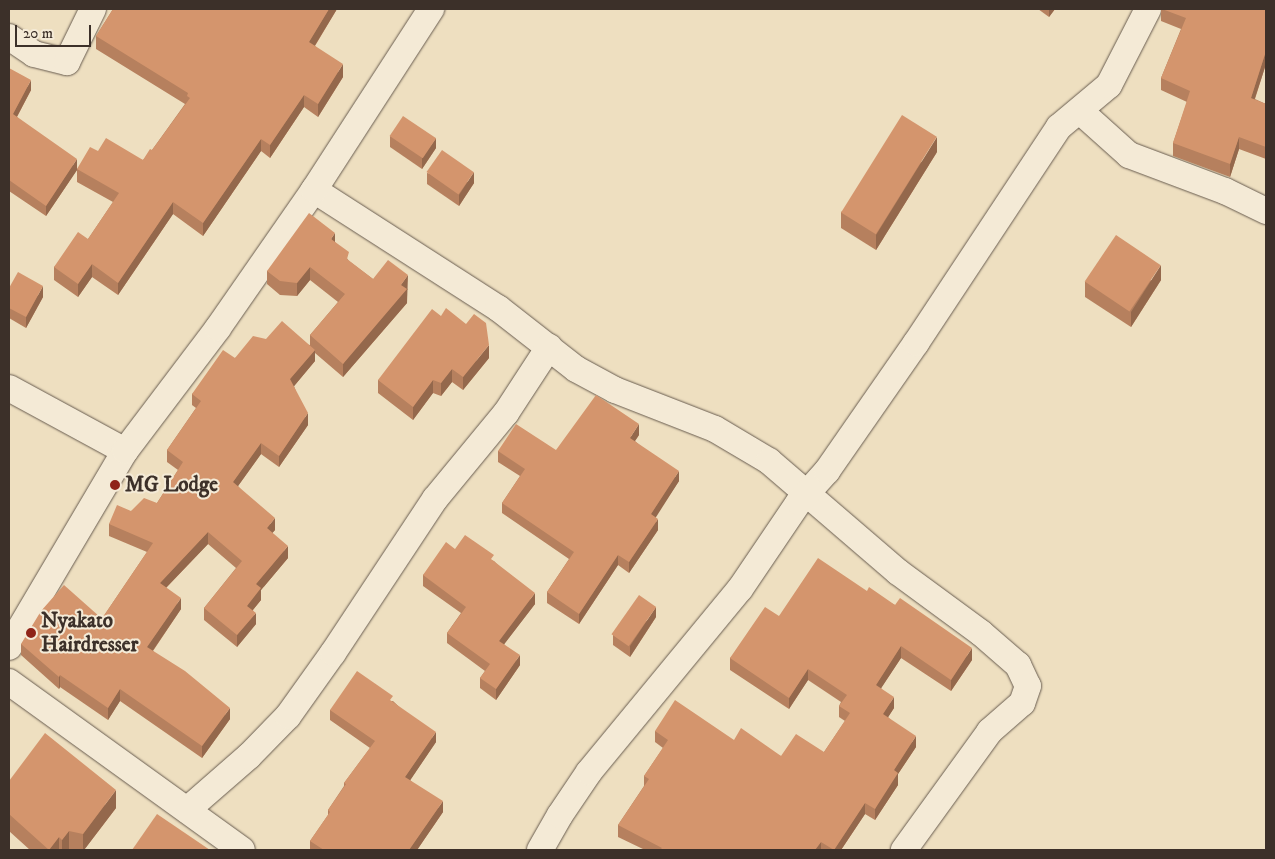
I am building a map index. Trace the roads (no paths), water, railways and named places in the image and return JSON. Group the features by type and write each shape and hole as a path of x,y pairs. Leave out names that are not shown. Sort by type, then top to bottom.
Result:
{"street":[{"path":"9,37 34,54 67,62 93,9"},
{"path":"9,647 125,451 218,328 314,190 431,9"},
{"path":"540,850 560,815 590,772 740,589 806,493 827,471 916,344 1059,127 1109,85 1148,9"},
{"path":"1080,111 1129,155 1201,181 1266,210"},
{"path":"314,190 460,283 549,346 576,369 615,390 715,429 769,461 898,572 996,646 1018,665 1027,680 1028,692 1022,703 990,731 904,850"},
{"path":"187,810 249,756 288,716 333,653 435,499 506,413 549,346"},
{"path":"9,388 125,451"},
{"path":"9,682 242,850"}],"place":[{"name":"MG Lodge","path":"115,485"},
{"name":"Nyakato Hairdresser","path":"31,633"}]}
